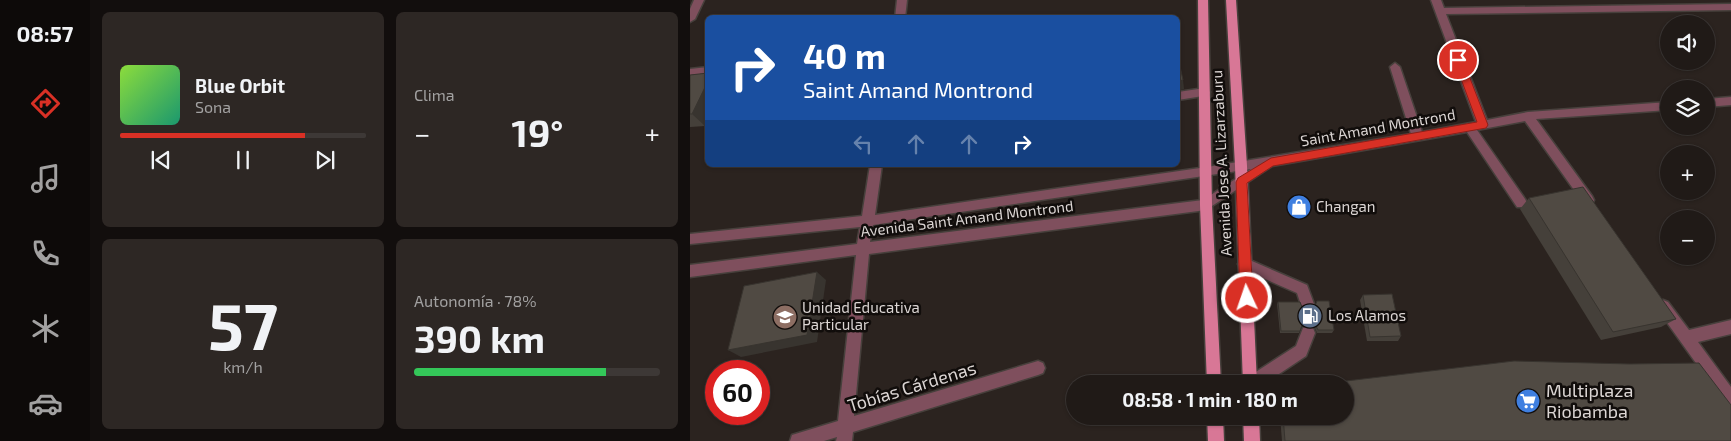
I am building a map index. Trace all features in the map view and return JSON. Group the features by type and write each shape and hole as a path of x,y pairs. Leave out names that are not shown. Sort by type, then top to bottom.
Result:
{"main road":[{"name":"Avenida Jose A. Lizarzaburu","path":"1203,0 1206,205 1214,375"},
{"name":"Avenida Jose A. Lizarzaburu","path":"1230,0 1242,166 1250,375"},
{"path":"1215,425 1216,441"},
{"path":"1251,425 1252,441"}],"street":[{"path":"690,19 699,0"},
{"path":"900,15 902,0"},
{"path":"1436,0 1483,125"},
{"path":"1580,0 1587,10"},
{"path":"1726,0 1731,7"},
{"path":"1440,11 1731,7"},
{"path":"1395,67 1418,137"},
{"path":"690,73 705,71"},
{"path":"1180,96 1205,92"},
{"path":"1715,102 1731,101"},
{"name":"Saint Amand Montrond","path":"1242,166 1271,163 1528,116 1660,107"},
{"path":"1528,116 1596,211"},
{"path":"1470,128 1521,203"},
{"name":"Saint Amand Montrond","path":"1242,182 1271,163"},
{"name":"Avenida Saint Amand Montrond","path":"690,239 866,221 1242,166"},
{"path":"845,434 866,221 876,167"},
{"name":"Avenida Saint Amand Montrond","path":"690,271 1206,205 1242,182"},
{"path":"1245,264 1302,289 1307,304"},
{"path":"1658,299 1731,400"},
{"path":"1686,338 1731,327"},
{"path":"1264,375 1301,351 1308,333"},
{"name":"Tobías Cárdenas","path":"798,441 845,434 1038,368"}],"building":[{"path":"1180,66 1183,80 1180,81"},
{"path":"705,73 705,87 692,114 690,114 690,75"},
{"path":"1583,187 1676,319 1613,332 1529,198"},
{"name":"Unidad Educativa Particular","path":"817,272 807,335 728,350 744,286"},
{"path":"1392,294 1401,336 1370,337 1363,295"},
{"path":"1317,301 1329,301 1334,330 1318,330 1315,324 1308,322 1302,325 1300,331 1281,331 1278,302 1300,302 1302,307 1309,309 1315,306"},
{"name":"Multiplaza Riobamba","path":"1514,361 1630,364 1699,363 1731,405 1731,441 1285,441 1284,425 1354,425 1354,380"}],"place":[{"name":"Changan","path":"1299,207"},
{"name":"Los Alamos","path":"1310,316"},
{"name":"Unidad Educativa Particular","path":"785,317"},
{"name":"Multiplaza Riobamba","path":"1528,401"}],"route":[{"path":"1247,298 1242,182 1271,163 1483,125 1458,60"}]}
